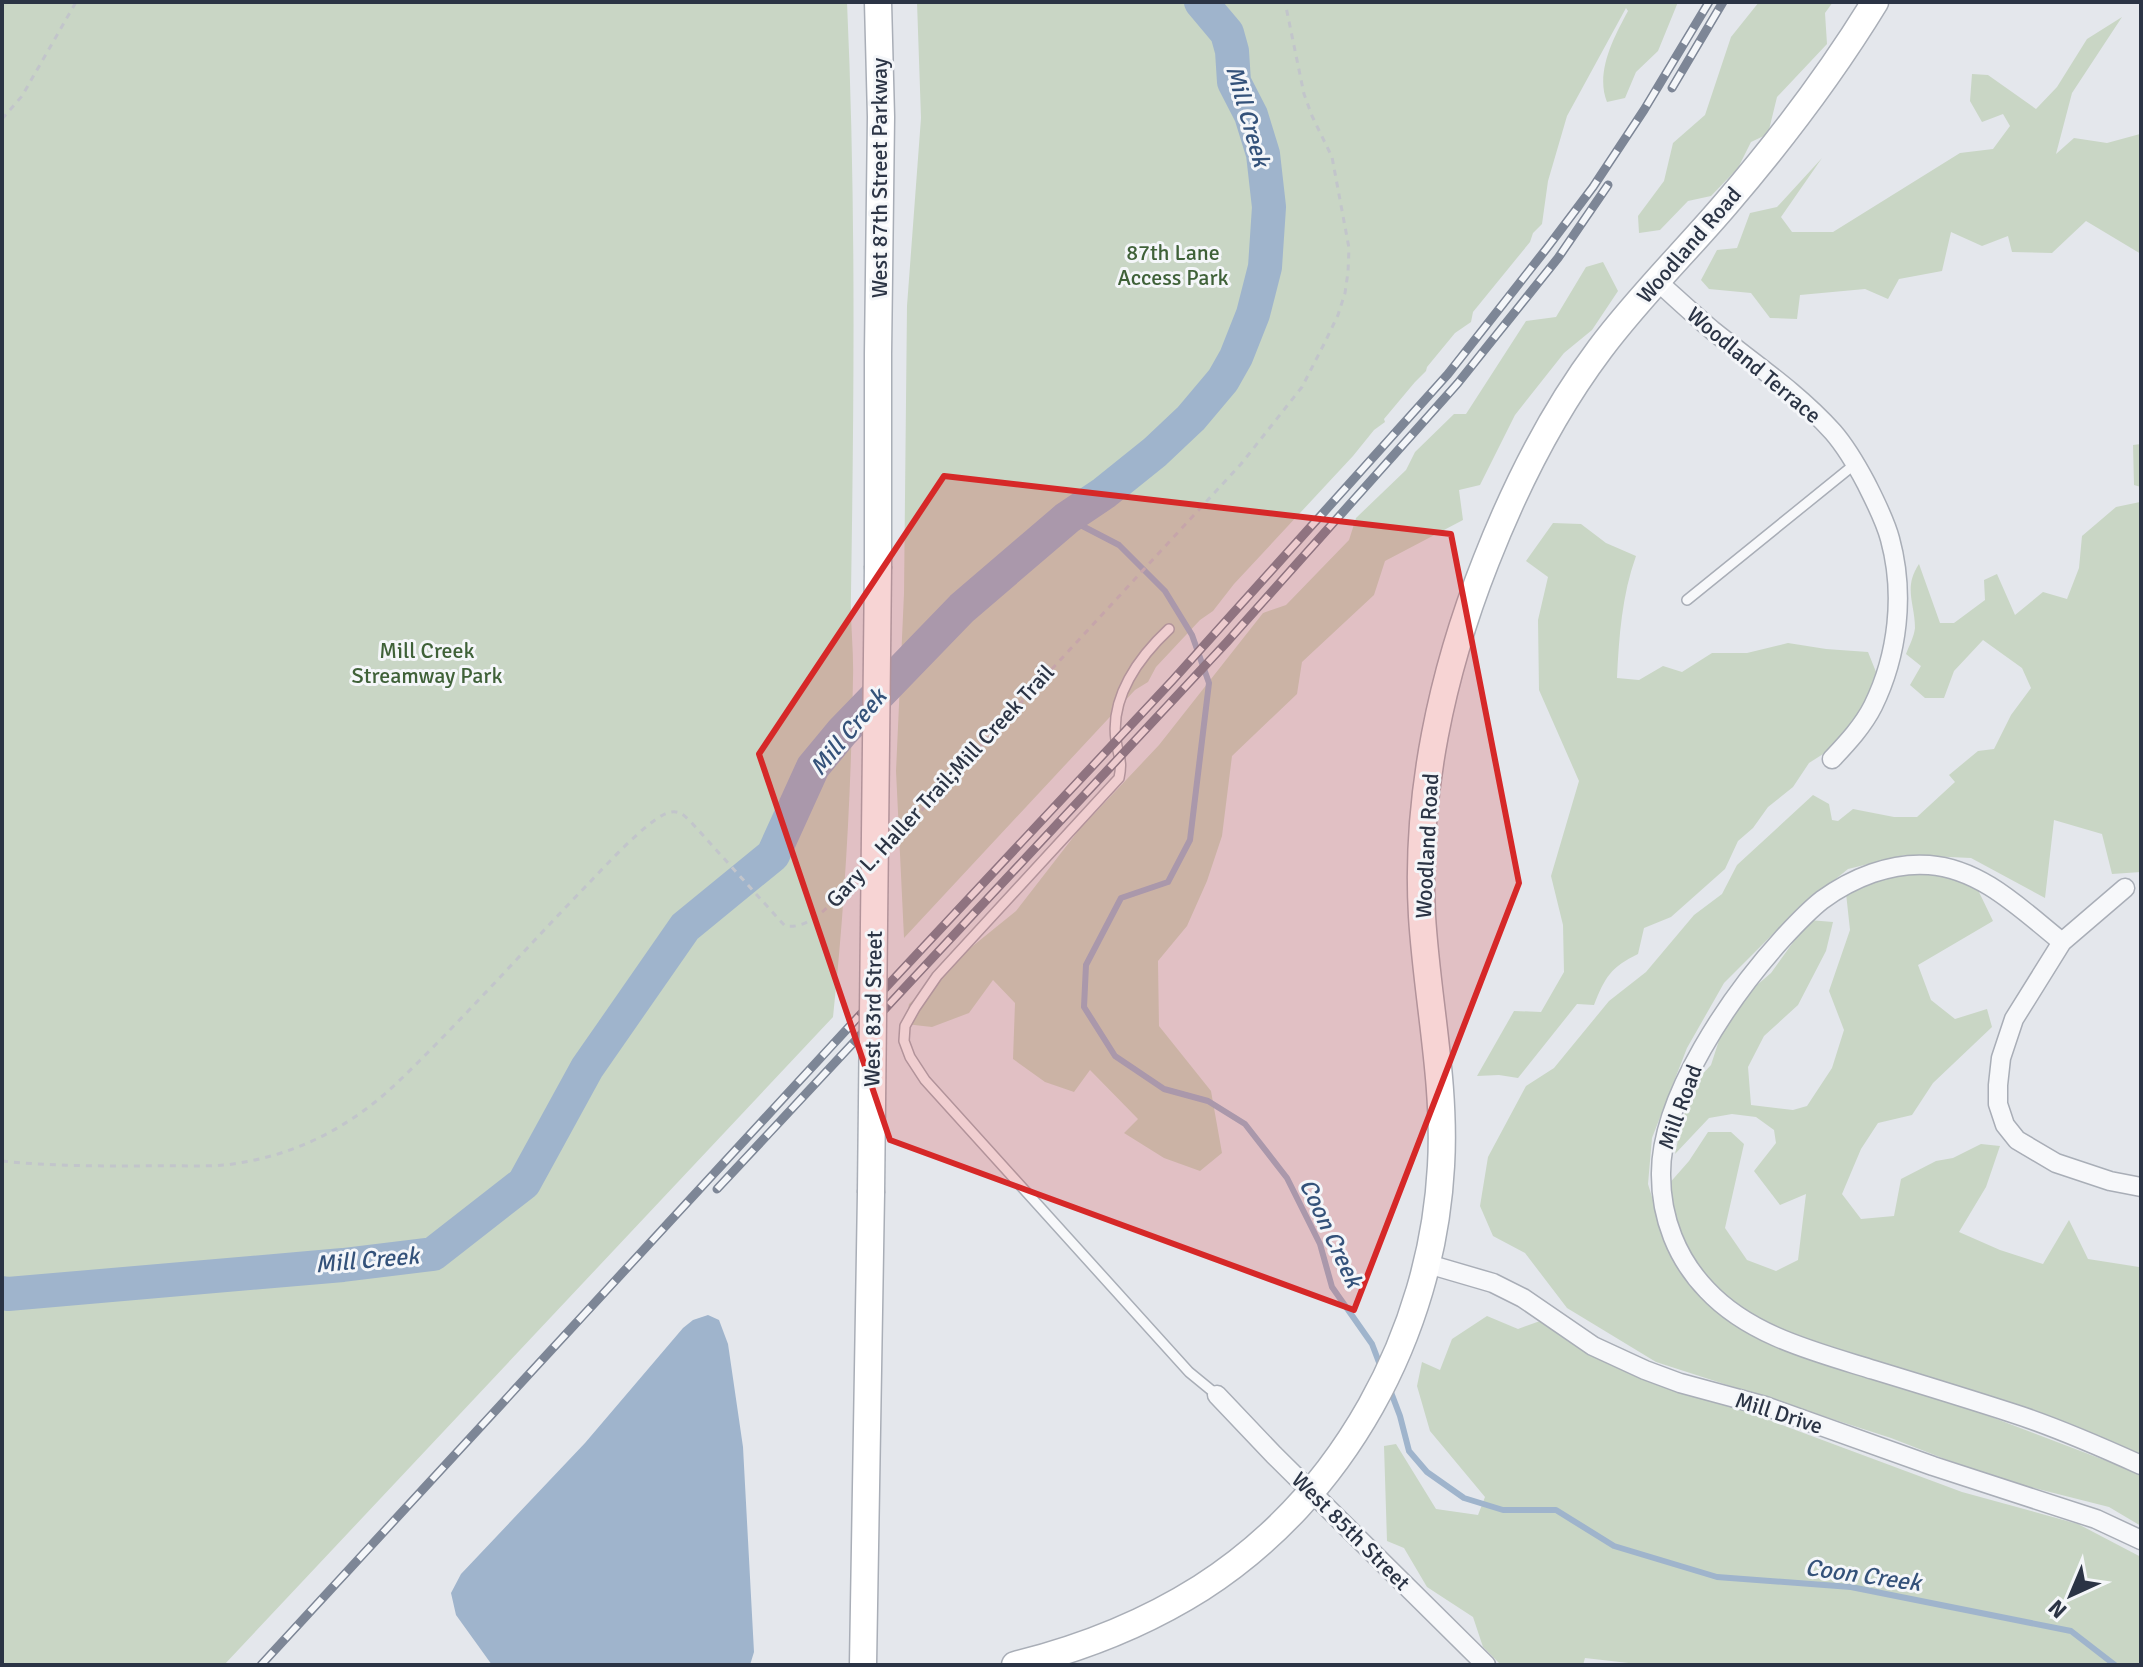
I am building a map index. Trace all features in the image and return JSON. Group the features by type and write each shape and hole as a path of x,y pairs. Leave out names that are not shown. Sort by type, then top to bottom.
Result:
{"main road":[{"name":"West 87th Street Parkway","path":"878,2 881,117 878,354"},
{"name":"Woodland Road","path":"1015,1665 1100,1639 1176,1602 1203,1586 1258,1544 1310,1491 1356,1432 1389,1372 1415,1308 1428,1264 1437,1208 1442,1142 1441,1096 1422,918 1423,825 1429,773 1447,681 1485,562 1534,455 1594,357 1773,147 1830,71 1875,2"},
{"name":"West 83rd Street","path":"863,1665 871,1193 878,354"}],"street":[{"name":"Woodland Terrace","path":"1657,281 1711,329 1790,390 1834,433 1877,504 1890,539 1898,606 1895,639 1872,709 1832,759"},
{"name":"Mill Road","path":"2062,942 1996,889 1959,870 1928,865 1902,866 1872,873 1833,893 1802,918 1762,961 1723,1014 1695,1062 1680,1093 1665,1138 1661,1175 1663,1208 1672,1238 1687,1266 1707,1291 1755,1326 1814,1351 2031,1420 2141,1465"},
{"path":"2125,888 2062,942 2014,1019 2001,1058 1998,1104 2005,1125 2017,1140 2056,1163 2110,1181 2141,1187"},
{"name":"Mill Drive","path":"1428,1264 1493,1283 1523,1298 1593,1346 1645,1370 1765,1406 1933,1466 2096,1519 2141,1540"},
{"name":"West 85th Street","path":"1217,1395 1486,1665"}],"lane":[{"path":"1687,600 1855,464"},
{"path":"1169,629 1140,659 1124,690 1116,714 1116,741 1122,765 1119,778 937,976 905,1026 904,1041 925,1080 1189,1372 1217,1395"}],"path":[{"path":"2,119 22,96 76,2"},
{"name":"Gary L. Haller Trail;Mill Creek Trail","path":"888,845 921,813 1241,464 1302,387 1338,315 1345,293 1349,248 1332,157 1304,94 1285,2"},
{"name":"Gary L. Haller Trail;Mill Creek Trail","path":"2,1161 93,1166 223,1165 264,1159 298,1149 326,1136 355,1118 398,1082 457,1024 593,878 650,824 674,811 682,813 691,822 785,926 804,925 856,878"}],"highlighted area":[{"path":"944,476 1451,534 1519,883 1354,1310 890,1140 759,754"}],"green space":[{"name":"Mill Creek Streamway Park","path":"2,2 847,2 853,224 853,668 847,848 833,1017 224,1665 2,1665"},
{"name":"87th Lane Access Park","path":"917,2 1678,2 1658,51 1636,72 1625,98 1607,102 1603,79 1605,67 1612,43 1628,11 1626,8 1567,116 1548,181 1542,224 1473,312 1471,322 1455,333 1384,419 1385,422 1374,430 1213,611 1200,620 1156,667 1148,682 1135,690 904,938 896,771 904,593 907,306 921,118"},
{"path":"1759,2 1833,2 1825,13 1827,44 1777,97 1768,134 1751,142 1738,168 1711,196 1688,201 1660,230 1639,233 1638,216 1664,181 1673,143 1705,115 1731,37"},
{"path":"2122,17 2072,93 2056,154 2074,138 2107,143 2140,134 2141,254 2086,221 2052,253 2012,252 2008,236 1982,246 1951,232 1942,271 1899,279 1888,299 1865,289 1800,295 1797,319 1770,318 1751,293 1709,289 1701,280 1717,250 1737,248 1750,213 1777,207 1822,158 1781,217 1792,232 1833,232 1960,153 1993,149 2010,126 2003,114 1982,122 1970,101 1972,74 1988,75 2036,109 2057,87 2087,39"},
{"path":"1603,262 1618,291 1592,330 1564,353 1515,415 1480,485 1459,490 1463,520 1385,561 1374,595 1302,662 1297,694 1232,756 1222,836 1207,881 1187,926 1158,961 1159,1026 1211,1091 1222,1153 1200,1171 1164,1158 1124,1133 1138,1119 1090,1070 1074,1092 1045,1082 1013,1059 1015,1003 993,980 969,1013 932,1027 905,1024 909,1004 1016,911 1078,831 1159,745 1263,613 1286,605 1349,540 1356,518 1406,470 1415,452 1454,414 1466,414 1526,321 1556,317 1586,267"},
{"path":"2141,444 2141,487 2134,485 2133,445"},
{"path":"2141,500 2141,872 2112,874 2102,834 2054,820 2045,898 1971,858 1905,855 1848,869 1795,912 1724,983 1687,1048 1652,1138 1648,1184 1668,1250 1707,1301 1939,1397 2141,1474 2141,1526 2109,1507 1991,1477 1891,1438 1656,1362 1567,1308 1525,1253 1493,1236 1480,1206 1488,1157 1526,1086 1554,1068 1609,1001 1646,972 1694,915 1722,894 1737,865 1813,795 1829,804 1832,820 1838,821 1853,809 1894,817 1917,817 1955,782 1949,775 1978,751 1994,749 2011,715 2031,688 2022,668 1983,640 1954,671 1944,698 1925,698 1910,685 1921,666 1906,654 1915,628 1911,588 1919,564 1940,623 1954,623 1985,600 1984,580 1997,574 2015,615 2043,592 2067,599 2079,568 2082,536 2116,507"},
{"path":"1553,523 1581,524 1606,543 1636,556 1624,601 1617,678 1639,680 1663,666 1682,672 1712,653 1747,653 1788,643 1868,652 1876,672 1863,709 1834,747 1809,763 1793,787 1768,807 1753,828 1738,841 1725,869 1671,917 1644,928 1638,954 1610,974 1594,1005 1577,1004 1518,1078 1477,1076 1514,1011 1541,1012 1564,972 1563,925 1551,876 1579,781 1539,690 1538,620 1548,577 1526,561"},
{"path":"1951,873 1978,890 1993,921 1918,965 1931,1000 1955,1019 1987,1009 1992,1027 1933,1083 1912,1115 1878,1123 1861,1149 1842,1194 1861,1219 1894,1216 1901,1179 1936,1161 1953,1158 1981,1144 2000,1146 1986,1187 1959,1232 2043,1264 2069,1220 2088,1259 2141,1265 2141,1460 2029,1409 1788,1336 1715,1292 1691,1261 1673,1223 1667,1186 1689,1161 1708,1132 1731,1132 1744,1144 1725,1228 1747,1260 1776,1271 1798,1260 1806,1194 1780,1205 1754,1171 1776,1143 1774,1130 1756,1117 1732,1114 1709,1118 1675,1154 1696,1081 1711,1065 1722,1031 1743,997 1771,973 1809,920 1833,922 1826,951 1798,1005 1764,1036 1748,1067 1751,1105 1793,1110 1807,1106 1832,1068 1844,1030 1829,991 1850,930 1846,893 1892,875"},
{"path":"1487,1316 1518,1329 1540,1321 1608,1360 1962,1492 2078,1524 2141,1557 2141,1665 1646,1665 1585,1658 1583,1665 1501,1665 1483,1647 1473,1617 1427,1587 1404,1548 1387,1541 1384,1446 1396,1444 1436,1509 1478,1515 1485,1497 1430,1431 1417,1386 1422,1362 1440,1370 1452,1339"}],"water":[{"path":"708,1315 719,1320 728,1344 743,1447 754,1652 750,1665 492,1665 456,1615 451,1593 461,1574 585,1443 683,1328 693,1320"}],"waterway":[{"name":"Mill Creek","path":"2,1293 343,1265 433,1254 524,1183 587,1068 685,927 773,855 813,767 842,732 962,608 1067,518 1155,452 1191,418 1223,380 1253,314 1265,267 1269,207 1263,154 1251,115 1234,82 1232,51 1227,33 1201,2"},
{"name":"Coon Creek","path":"1067,518 1119,545 1165,591 1192,635 1209,683 1190,840 1168,882 1121,898 1086,965 1084,1007 1115,1056 1164,1089 1208,1101 1245,1124 1287,1178 1320,1244 1332,1287 1372,1344 1380,1365"},
{"name":"Coon Creek","path":"1389,1387 1409,1451 1427,1472 1464,1498 1503,1510 1556,1510 1614,1546 1717,1577 1851,1587 2071,1631 2115,1665"}],"railway":[{"path":"261,1665 1172,681 1448,374 1593,187 1709,2"},
{"path":"1672,88 1723,2"},
{"path":"717,1189 1227,642 1458,383 1558,258 1608,185"}]}
